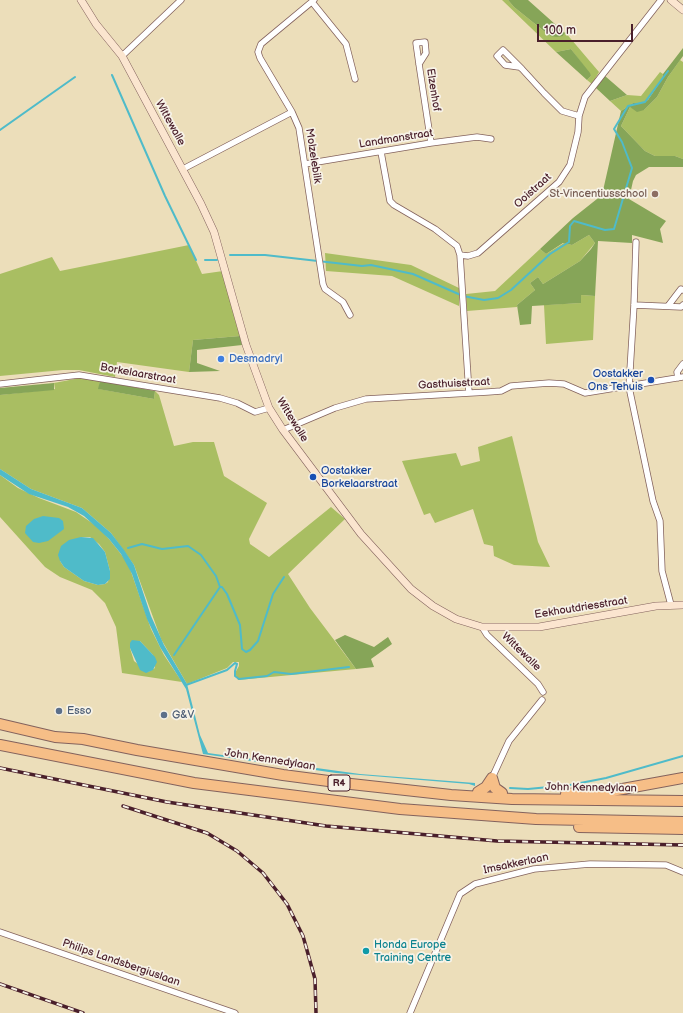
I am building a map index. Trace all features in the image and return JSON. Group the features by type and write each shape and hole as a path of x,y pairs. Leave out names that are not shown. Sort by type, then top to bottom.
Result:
{"highway":[{"path":"0,719 24,724"},
{"name":"John Kennedylaan","path":"0,724 55,737 83,739 137,750 289,776 442,794 543,800 683,801"},
{"name":"John Kennedylaan","path":"0,730 62,744 88,746 290,783 356,791 460,801 575,806 683,808"},
{"name":"R4","path":"0,745 194,783 400,809 536,819 683,822"},
{"path":"478,792 486,787 492,778"},
{"path":"492,778 495,788 502,792"},
{"path":"442,794 456,791 551,794 617,790 683,778"},
{"path":"400,809 427,814 546,826 643,830 683,829"}],"street":[{"name":"Wittewalle","path":"81,0 96,24 122,56 183,169 214,232 246,345 270,408 283,430 361,534 411,589 433,606 456,619 482,627 487,635 538,684 543,692"},
{"name":"Ooistraat","path":"460,255 468,256 478,253 559,182 570,165 578,132 579,116 585,97 660,0"},
{"path":"671,0 683,10"},
{"path":"122,56 178,1"},
{"path":"313,1 346,44 354,79"},
{"name":"Molzelebilk","path":"313,1 261,44 258,52 260,58 292,112 299,128 319,260 325,289 343,302 350,315"},
{"name":"Elzenhof","path":"419,64 431,143"},
{"path":"519,67 562,111 579,116"},
{"path":"183,169 292,112"},
{"name":"Landmanstraat","path":"305,164 431,143 478,137 491,139"},
{"path":"381,152 390,201 407,214 446,237 457,246 460,255 469,393"},
{"path":"636,242 629,387 653,501 660,521 662,571 671,605"},
{"path":"668,306 681,289 683,290"},
{"path":"634,305 681,307 683,305"},
{"path":"680,378 677,372 683,364"},
{"name":"Borkelaarstraat","path":"0,384 79,375 220,398 256,412 270,408"},
{"name":"Gasthuisstraat","path":"283,430 335,408 366,399 501,391 512,386 549,383 564,384 585,393 680,378"},
{"name":"Eekhoutdriesstraat","path":"482,627 541,627 656,606 683,605"},
{"path":"492,778 509,741 542,700"},
{"name":"Imsakkerlaan","path":"410,1013 460,894 475,884 534,869 590,864 666,864 683,872"},
{"name":"Philips Landsbergiuslaan","path":"0,932 235,1013"}],"green space":[{"path":"502,0 508,0 514,7 550,36 563,36 565,32 599,72 592,84 587,80 591,76 571,49 556,52"},
{"path":"508,0 528,0 565,33 563,36 550,36 514,7"},
{"path":"683,48 683,56 668,77 657,97 644,110 637,112 630,107 621,126 645,151 655,156 675,156 683,159 683,167 649,167 636,175 633,181 629,199 666,221 660,229 663,243 632,235 632,243 598,241 595,296 581,295 581,303 532,306 531,324 520,325 517,305 535,290 530,283 538,277 543,284 580,261 595,243 589,235 572,245 563,243 546,254 540,249 573,218 602,195 621,111 633,103 641,103 648,100 662,79 663,74"},
{"path":"571,49 590,73 591,76 587,80 556,52"},
{"path":"680,60 683,62 683,159 675,156 655,156 645,151 621,126 630,107 644,110 657,97 668,77"},
{"path":"660,72 663,74 662,79 648,100 641,103 633,103 621,111 610,101 627,95 641,96"},
{"path":"605,76 627,95 610,101 596,88"},
{"path":"589,235 595,243 580,261 543,284 538,277 530,283 535,290 517,305 517,307 467,311 466,294 495,291 540,249 546,254 564,243 572,245"},
{"path":"189,245 202,274 223,271 240,336 193,340 189,372 117,362 115,377 79,370 63,370 0,376 0,274 52,257 60,271"},
{"path":"325,253 411,265 459,288 459,306 392,276 326,271"},
{"path":"581,295 595,296 593,340 546,344 544,305 581,303"},
{"path":"240,336 242,345 197,350 197,363 220,371 189,372 193,340"},
{"path":"80,378 100,381 99,389 154,399 155,391 159,395 174,446 193,442 214,442 224,476 267,503 249,539 250,544 269,557 331,507 345,519 288,574 310,608 356,669 238,680 235,673 239,666 239,662 233,662 227,668 187,684 161,639 134,565 111,533 82,508 31,489 0,469 0,395 55,389 54,383"},
{"path":"100,381 155,391 154,399 98,389"},
{"path":"54,383 54,390 0,395 0,388"},
{"path":"512,436 538,542 550,567 514,565 494,556 493,546 484,544 473,509 435,523 430,513 424,515 402,461 456,453 461,466 480,461 478,447"},
{"path":"0,475 18,488 39,498 76,512 98,527 128,563 151,629 164,655 182,682 122,673 116,627 105,603 92,590 60,577 45,567 0,517","holes":["81,537 90,537 99,544 105,552 110,571 108,582 105,584 98,585 84,581 64,567 60,561","140,641 153,655 155,668 148,672 134,661 130,648 130,646"]},
{"path":"345,635 374,647 388,637 392,644 371,659 374,667 356,669 335,640"}],"water":[{"path":"0,469 31,489 82,508 111,533 124,550 134,565 151,616 164,645 187,684 200,735 208,753 360,774 475,783 475,786 469,784 336,773 203,754 186,689 160,647 147,619 132,574 121,554 109,539 84,516 68,507 29,494 0,475"},
{"path":"43,516 59,518 63,521 64,529 48,541 39,543 33,542 25,533 26,526 34,519"},
{"path":"81,537 93,538 105,552 110,571 110,579 105,584 98,585 84,581 64,567 60,561 58,555 61,546 69,540"},
{"path":"132,640 140,641 155,657 157,662 153,670 146,673 140,670 130,648 130,643"}],"waterway":[{"path":"230,255 265,255 362,266 371,265 413,274 463,296 484,300 498,298 511,290 550,254 569,242 570,226 574,221 605,230 614,229 632,168 622,142 614,129 628,106 645,102 668,71"},
{"path":"112,75 165,196 196,260"},
{"path":"0,130 75,77"},
{"path":"205,260 217,260"},
{"path":"128,548 142,544 162,549 188,546 201,555 216,576 220,587"},
{"path":"174,655 220,587 222,587 227,594 240,625 242,649 246,652 250,650 258,641 273,594 284,577"},
{"path":"186,685 227,670 235,663 237,664 235,676 239,679 267,676 274,672 291,674 349,667"},
{"path":"510,788 528,789 570,785 606,778 683,756"},
{"path":"231,757 304,767"}],"railway":[{"path":"0,768 167,802 326,826 497,841 683,845"},
{"path":"123,806 207,833 237,851 263,873 287,904 303,936 315,979 316,1013"},
{"path":"0,984 83,1013"}],"place":[{"name":"St-Vincentiusschool","path":"655,194"},
{"name":"Desmadryl","path":"221,359"},
{"name":"Oostakker Ons Tehuis","path":"651,380"},
{"name":"Oostakker Borkelaarstraat","path":"313,477"},
{"name":"Esso","path":"59,711"},
{"name":"G&V","path":"164,715"},
{"name":"Honda Europe Training Centre","path":"366,951"}]}
